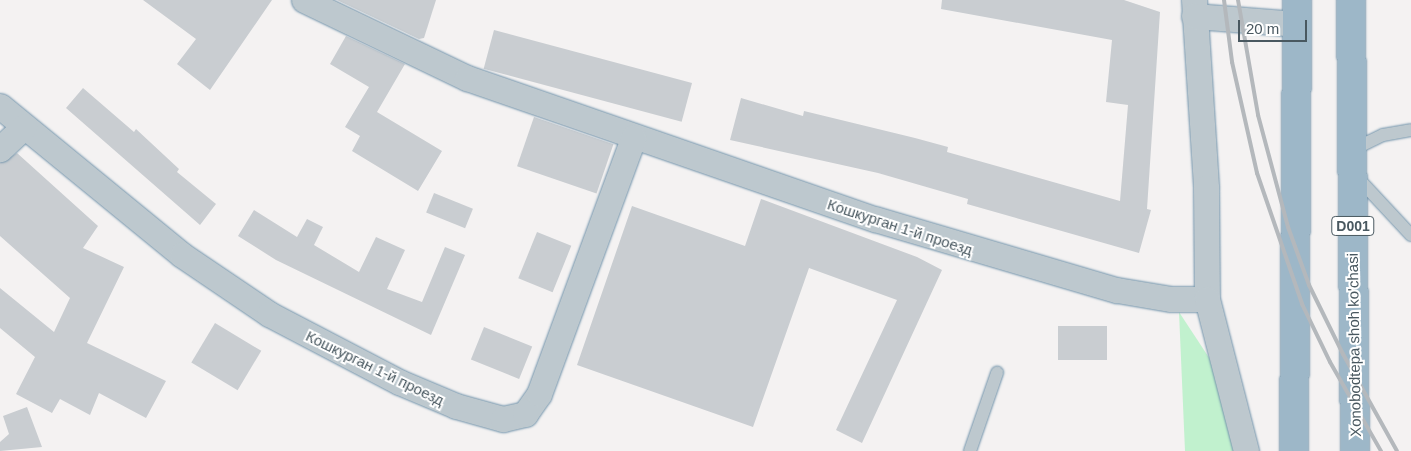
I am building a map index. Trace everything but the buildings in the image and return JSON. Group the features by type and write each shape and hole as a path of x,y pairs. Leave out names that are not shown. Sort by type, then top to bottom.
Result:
{"highway":[{"name":"Xonobodtepa shoh ko'chasi","path":"1351,0 1355,451"},
{"path":"1294,451 1297,12"}],"street":[{"name":"Кошкурган 1-й проезд","path":"304,0 467,78 633,138 996,257 1117,290 1171,299 1207,299"},
{"path":"1246,451 1207,299 1206,188 1194,8 1297,12"},
{"name":"Кошкурган 1-й проезд","path":"0,106 182,256 269,314 399,382 456,406 503,419 525,414 539,394 633,138"},
{"path":"0,149 24,127"}],"lane":[{"path":"1411,130 1384,135 1352,161 1411,236"},
{"path":"970,451 997,373"}],"green space":[{"path":"1179,312 1252,423 1254,451 1185,451"}],"railway":[{"path":"1224,0 1232,62 1257,173 1302,304 1330,362 1381,451"},
{"path":"1238,0 1258,115 1288,227 1309,285 1343,354 1397,451"}]}
